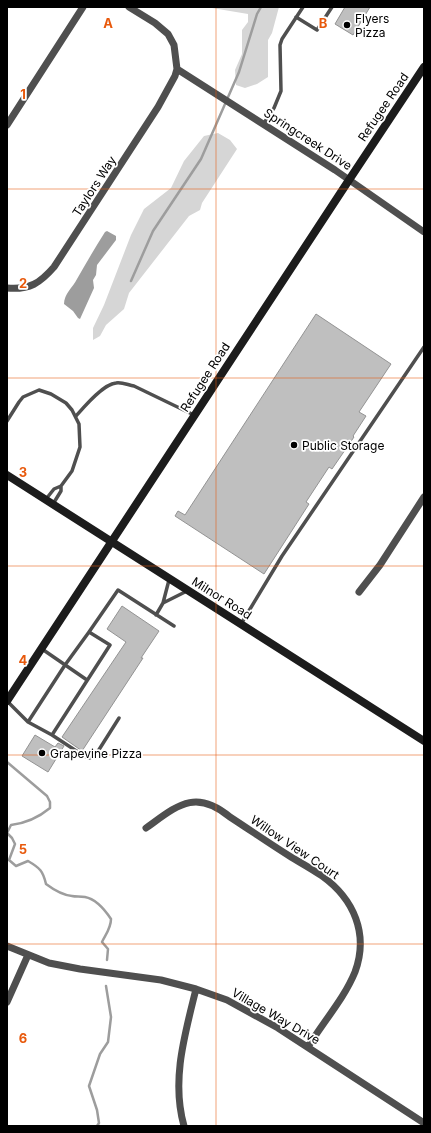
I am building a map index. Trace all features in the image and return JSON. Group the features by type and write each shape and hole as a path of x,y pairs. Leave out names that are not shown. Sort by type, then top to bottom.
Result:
{"main road":[{"name":"Refugee Road","path":"7,701 424,67"},
{"name":"Milnor Road","path":"7,475 424,741"}],"street":[{"path":"7,125 83,7"},
{"path":"129,7 155,23 168,34 174,45 177,68"},
{"name":"Springcreek Drive","path":"177,68 264,123 424,232"},
{"name":"Taylors Way","path":"7,288 21,288 34,284 44,279 54,267 158,107 175,76 177,68"},
{"path":"359,592 380,565 424,496"},
{"name":"Willow View Court","path":"146,828 175,807 186,803 198,802 209,804 220,809 290,856 322,875 344,897 352,909 361,936 359,961 342,995 308,1047"},
{"name":"Village Way Drive","path":"7,946 49,962 80,969 161,980 196,989 227,1000 245,1009 308,1047 424,1123"},
{"path":"7,1002 28,955"},
{"path":"184,1126 179,1102 178,1081 183,1044 196,989"}],"lane":[{"path":"264,123 276,105 280,91 280,45 282,38 302,7"},
{"path":"296,17 318,30 332,7"},
{"path":"241,624 282,556 424,347"},
{"path":"76,416 93,398 106,387 114,383 125,383 134,386 194,415"},
{"path":"7,421 23,397 39,390 51,394 66,403 76,416 79,424 80,447 72,472 61,486 54,489 45,500"},
{"path":"52,505 61,491 61,486"},
{"path":"156,615 163,603 170,580"},
{"path":"28,722 65,665 118,590 174,626"},
{"path":"163,603 188,591"},
{"path":"52,735 110,645 89,632"},
{"path":"42,649 87,680"},
{"path":"7,701 28,722 52,735 84,756 90,758 95,756 119,718"}],"shaded area":[{"path":"206,7 279,7 272,33 268,40 268,77 257,84 245,88 236,85 235,70 242,54 242,30 248,22 248,14"},
{"path":"218,133 230,140 237,149 202,203 200,210 189,216 129,293 124,309 106,325 100,336 93,340 93,328 104,305 131,235 144,209 171,188 184,161 204,136"},
{"path":"107,231 116,236 116,240 97,265 96,275 93,280 94,288 80,319 64,304 64,300"}],"building":[{"path":"345,7 370,7 353,35 335,24"},
{"path":"316,314 391,364 359,412 366,416 353,436 354,437 332,469 329,467 306,502 309,504 264,574 175,516 178,511 185,515"},
{"path":"122,606 159,631 82,751 62,737 126,642 107,629"},
{"name":"Grapevine Pizza","path":"35,735 55,747 58,743 64,746 48,772 22,756"}],"waterway":[{"path":"131,281 153,231 201,159 239,72 257,14 261,7"},
{"path":"7,762 47,796 50,802 50,808 41,815 22,823 11,825 7,833 15,844 9,860 16,866 28,861 40,870 44,876 46,884 55,890 68,895 89,898 100,905 111,919 109,928 102,942 108,949 107,960"},
{"path":"97,1126 99,1123 97,1110 89,1086 100,1054 108,1042 111,1017 106,986"}],"place":[{"name":"Flyers Pizza","path":"347,25"},
{"name":"Public Storage","path":"294,445"},
{"name":"Grapevine Pizza","path":"42,753"}]}
